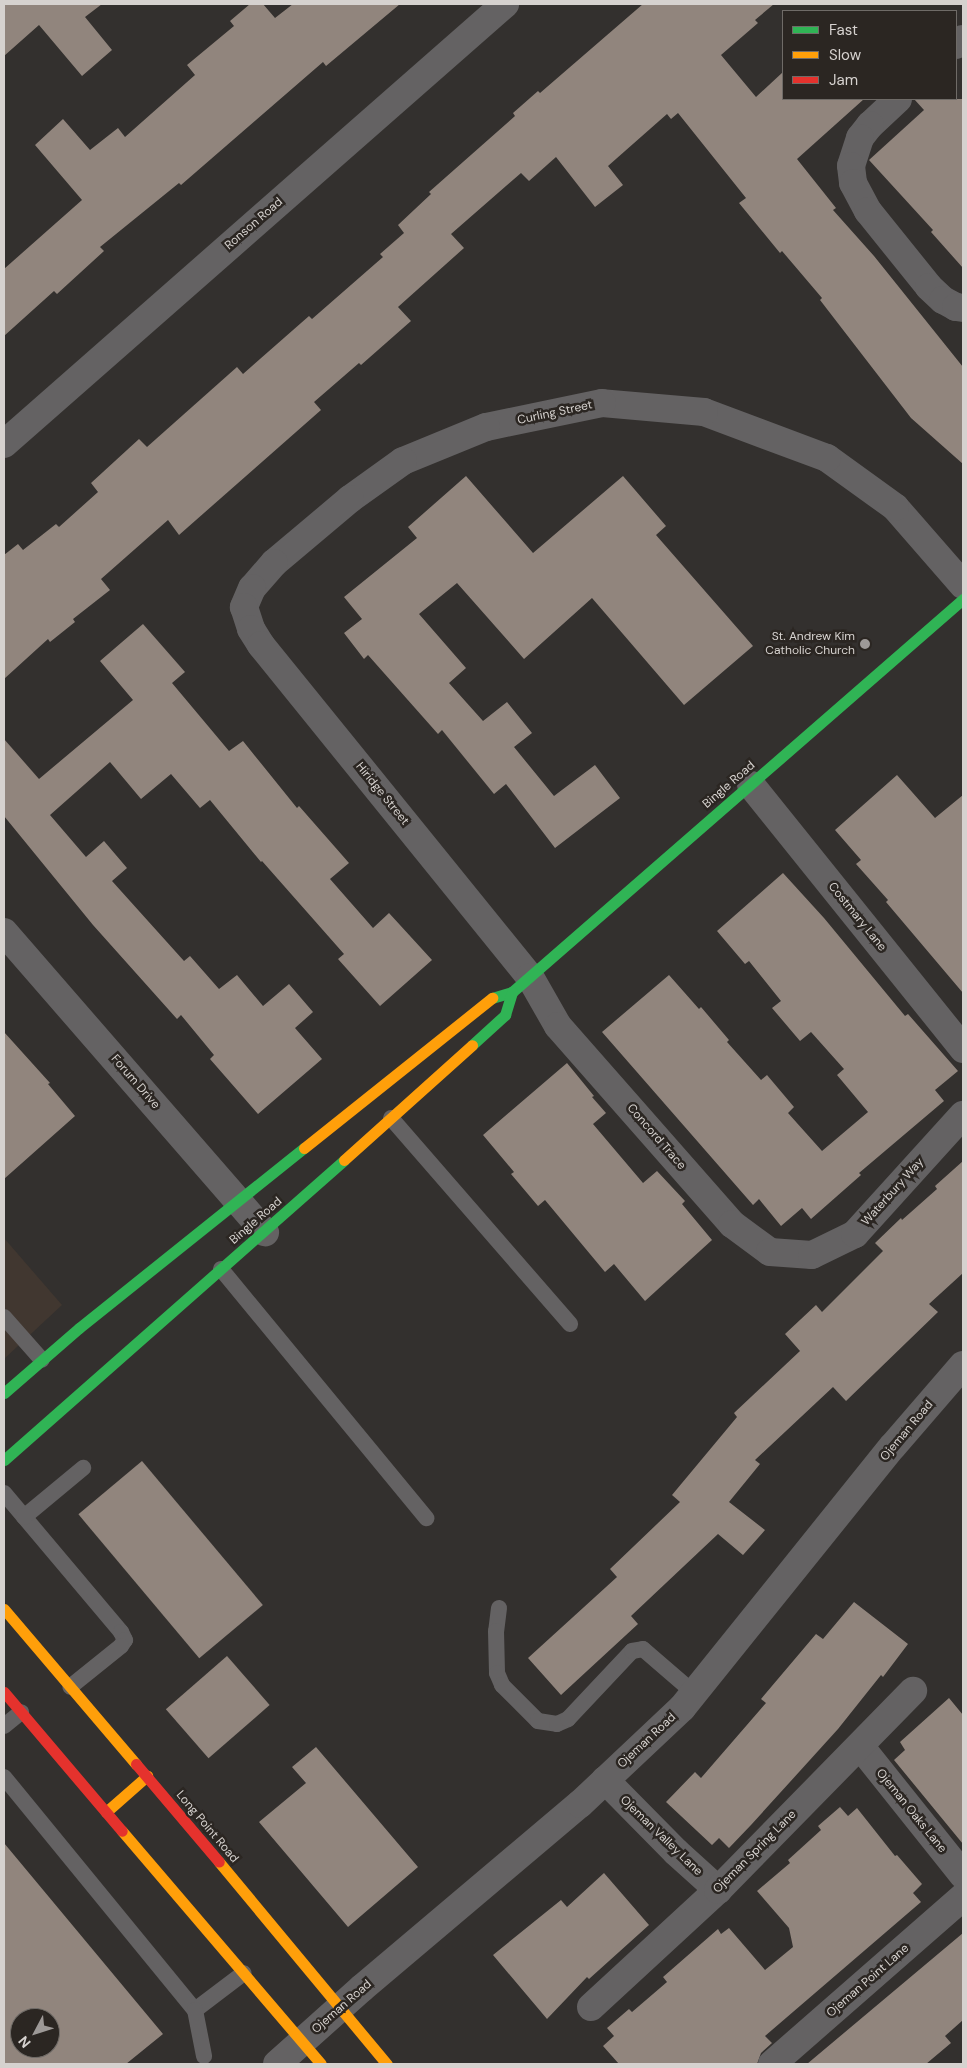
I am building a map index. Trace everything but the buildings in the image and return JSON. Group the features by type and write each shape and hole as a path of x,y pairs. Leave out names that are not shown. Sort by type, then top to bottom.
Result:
{"main road":[{"name":"Bingle Road","path":"4,1393 42,1360 490,999 521,984 963,599"},
{"name":"Bingle Road","path":"4,1460 265,1232 505,1015 521,984"},
{"name":"Long Point Road","path":"4,1609 147,1776 387,2064"},
{"path":"4,1692 322,2064"},
{"path":"106,1812 147,1776"}],"street":[{"name":"Ronson Road","path":"4,444 505,4"},
{"path":"897,100 870,125 860,138 851,166 854,183 868,211 929,287 943,300 956,307 963,308"},
{"name":"Curling Street","path":"244,606 252,588 274,563 350,499 403,461 486,427 602,403 704,412 827,458 895,507 963,585"},
{"name":"Hiridge Street","path":"244,606 250,629 521,984"},
{"name":"Costmary Lane","path":"751,785 963,1049"},
{"name":"Forum Drive","path":"4,932 265,1232"},
{"name":"Concord Trace","path":"521,984 732,1224 770,1252 812,1254"},
{"name":"Waterbury Way","path":"812,1254 855,1234 963,1115"},
{"name":"Ojeman Road","path":"277,2064 606,1780 682,1708 893,1446 959,1380"},
{"name":"Ojeman Spring Lane","path":"591,2007 718,1890 913,1691"},
{"name":"Ojeman Oaks Lane","path":"860,1746 963,1876"},
{"name":"Ojeman Valley Lane","path":"606,1780 676,1852 718,1890"},
{"name":"Ojeman Point Lane","path":"772,2064 963,1897"}],"lane":[{"path":"391,1118 570,1324"},
{"path":"221,1269 426,1518"},
{"path":"4,1317 42,1360"},
{"path":"24,1517 83,1468"},
{"path":"4,1493 121,1632 125,1640 121,1646 70,1687"},
{"path":"499,1608 496,1631 497,1673 502,1686 538,1721 557,1724 568,1719 632,1651 643,1649 694,1693"},
{"path":"4,1726 21,1712"},
{"path":"4,1777 195,2010 203,2062"},
{"path":"195,2010 244,1973"}],"shaded area":[{"path":"4,1238 62,1305 4,1359"}],"traffic: fast":[{"path":"492,998 512,992 963,599"},
{"path":"472,1045 505,1015 512,992"},
{"path":"4,1393 79,1328 304,1148"},
{"path":"4,1460 344,1160"}],"traffic: slow":[{"path":"304,1148 492,998"},
{"path":"344,1160 472,1045"},
{"path":"4,1609 136,1764"},
{"path":"106,1812 147,1776"},
{"path":"122,1831 321,2064"},
{"path":"219,1862 387,2064"}],"traffic: jam":[{"path":"4,1692 122,1831"},
{"path":"136,1764 219,1862"}],"place":[{"name":"St. Andrew Kim Catholic Church","path":"865,644"}]}
